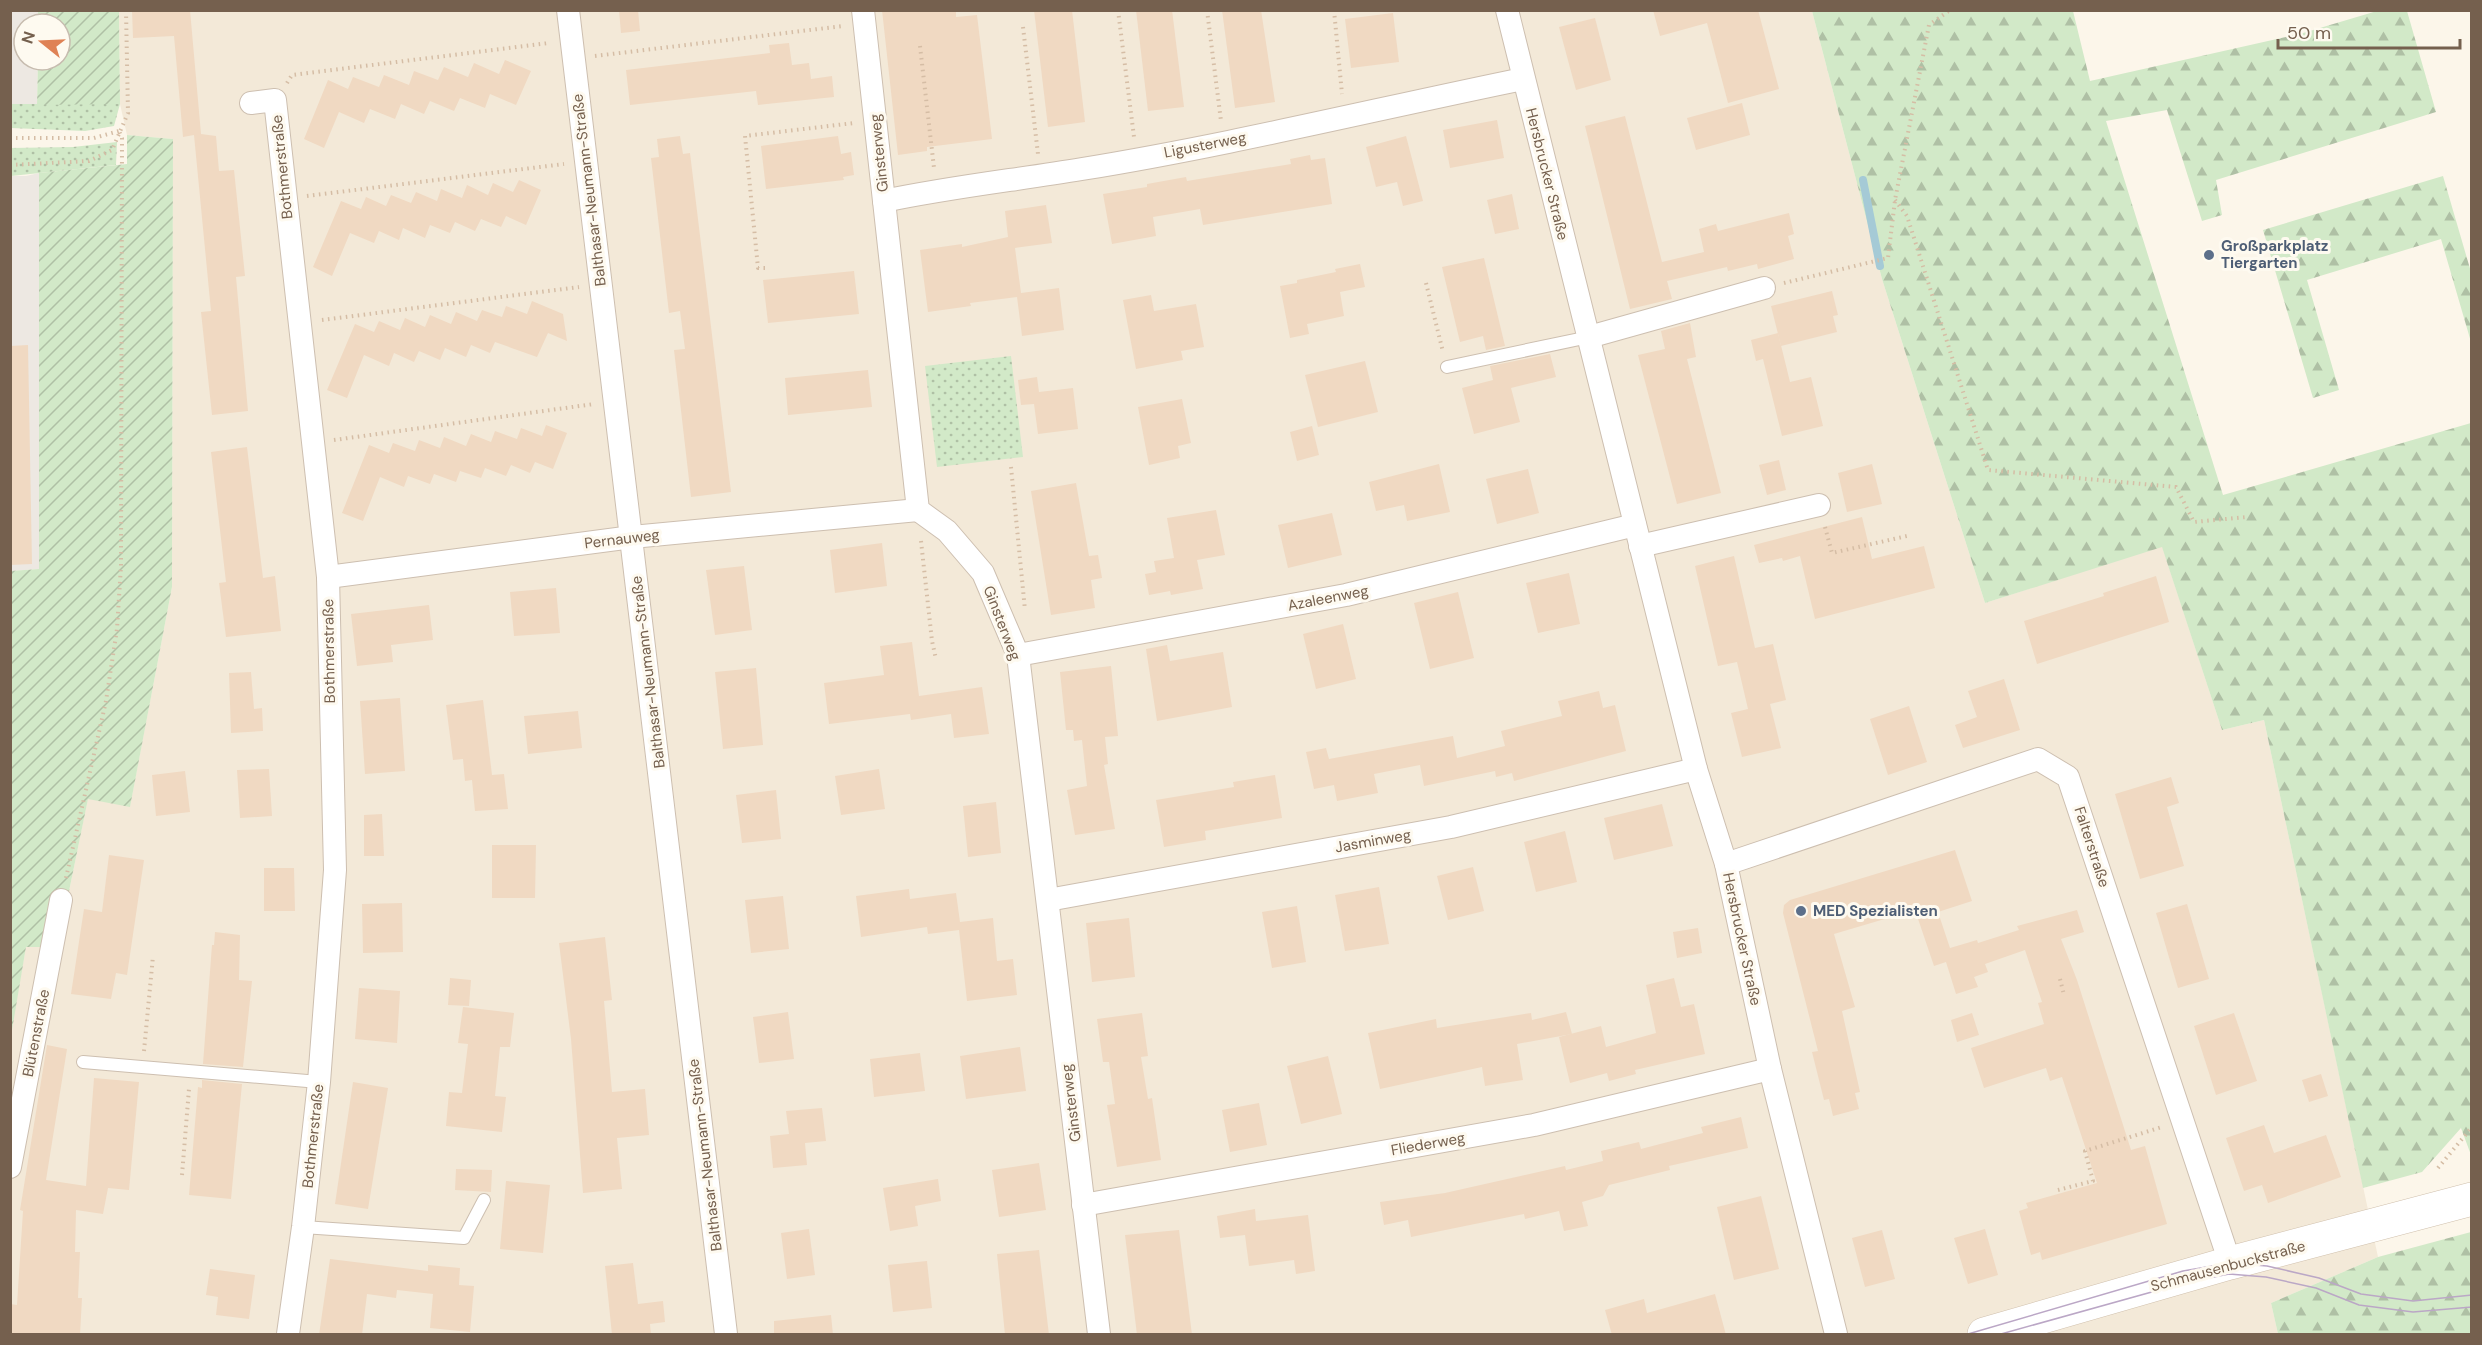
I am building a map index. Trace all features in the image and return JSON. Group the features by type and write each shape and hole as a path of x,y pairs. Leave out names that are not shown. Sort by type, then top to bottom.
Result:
{"street":[{"name":"Balthasar-Neumann-Straße","path":"568,10 726,1335"},
{"name":"Hersbrucker Straße","path":"1507,10 1696,769 1726,864 1770,1069 1836,1335"},
{"name":"Ginsterweg","path":"864,16 918,510 947,531 983,573 1018,655 1098,1335"},
{"name":"Ligusterweg","path":"884,201 937,189 1136,159 1523,79"},
{"name":"Bothmerstraße","path":"251,103 275,100 327,577 335,870 319,1082 288,1335"},
{"path":"1589,337 1764,288"},
{"path":"1638,536 1819,505"},
{"name":"Pernauweg","path":"327,577 632,537 918,510"},
{"name":"Azaleenweg","path":"1018,655 1346,595 1638,536"},
{"name":"Falterstraße","path":"1726,864 2038,759 2068,777 2230,1263"},
{"name":"Jasminweg","path":"1048,900 1451,827 1696,769"},
{"name":"Blütenstraße","path":"10,1167 61,900"},
{"name":"Fliederweg","path":"1083,1205 1534,1125 1770,1069"},
{"name":"Schmausenbuckstraße","path":"1984,1335 2230,1263 2472,1199"}],"lane":[{"path":"1447,367 1589,337"},
{"path":"84,1062 319,1082"},
{"path":"303,1227 464,1238 484,1200"}],"path":[{"path":"10,165 89,161 112,150 128,113 126,10"},
{"path":"1118,10 1136,159"},
{"path":"1207,10 1223,142"},
{"path":"1334,10 1344,116"},
{"path":"1764,288 1888,258 1895,200 1929,25 1950,10"},
{"path":"573,58 613,55 864,16"},
{"path":"1023,27 1041,175"},
{"path":"292,75 538,45"},
{"path":"920,46 937,189"},
{"path":"765,268 758,268 745,136 875,121"},
{"path":"10,138 94,138 119,131"},
{"path":"61,900 106,701 117,629 121,542 122,138 119,131"},
{"path":"285,198 586,162"},
{"path":"1895,200 1906,216 1988,470 2176,487 2194,522 2247,517"},
{"path":"1426,283 1447,367"},
{"path":"298,323 601,284"},
{"path":"312,443 615,401"},
{"path":"1011,467 1025,610 1018,655"},
{"path":"1819,505 1832,554 1907,536"},
{"path":"918,510 932,641 936,659"},
{"path":"143,1067 153,956"},
{"path":"2060,980 2064,995"},
{"path":"182,1175 191,1071"},
{"path":"2058,1190 2093,1181 2085,1150 2183,1121"},
{"path":"2438,1168 2472,1127"}],"shaded area":[{"path":"119,10 1812,11 1882,279 1985,603 2162,546 2222,730 2264,720 2378,1257 2271,1303 2278,1334 11,1334 10,1036 26,947 43,947 67,901 88,798 130,806 172,587 173,139 127,135 120,104"},
{"path":"11,11 38,11 12,12 12,72 38,72 37,105 11,104"},
{"path":"39,173 39,569 11,571 11,176"}],"green space":[{"path":"119,11 120,104 37,105 38,72 72,72 72,12 38,12"},
{"path":"1812,11 2073,11 2090,81 2303,33 2377,11 2407,11 2436,112 2216,180 2222,215 2202,221 2167,110 2106,121 2223,495 2471,423 2471,1155 2461,1128 2422,1172 2363,1188 2264,720 2222,730 2162,547 1985,603 1882,279"},
{"path":"11,104 120,104 114,126 85,131 11,128"},
{"path":"127,135 173,139 172,587 130,807 88,799 67,901 43,947 26,947 11,1036 10,571 39,569 39,173 127,164"},
{"path":"117,142 116,165 11,176 10,148 73,147"},
{"path":"2443,176 2471,272 2471,342 2441,239 2307,280 2339,390 2313,398 2263,230"},
{"path":"1011,356 1023,457 937,467 925,366"},
{"path":"2471,1232 2471,1334 2278,1334 2271,1303 2378,1257"}],"building":[{"path":"132,10 190,10 201,134 216,136 219,171 234,170 245,276 236,277 248,411 212,415 201,312 211,311 194,135 183,137 174,36 133,38"},
{"path":"619,10 638,10 640,31 621,33"},
{"path":"882,10 956,10 956,17 977,15 992,139 927,147 927,151 898,155"},
{"path":"1034,10 1072,10 1085,122 1048,127"},
{"path":"1136,10 1172,10 1184,107 1148,111"},
{"path":"1222,10 1261,10 1275,102 1235,108"},
{"path":"1653,10 1758,10 1779,89 1728,103 1707,23 1660,36"},
{"path":"1393,13 1399,62 1351,68 1345,19"},
{"path":"1595,18 1611,80 1576,90 1559,27"},
{"path":"789,43 792,65 809,63 811,79 832,76 834,97 758,105 756,91 630,105 626,70 770,53 769,45"},
{"path":"505,60 531,71 516,105 490,94 485,108 460,98 454,111 430,101 424,114 401,104 395,119 370,109 364,123 339,112 324,148 304,139 328,80 348,89 353,77 379,87 384,75 409,85 414,71 438,80 444,67 468,77 474,63 499,74"},
{"path":"1742,103 1750,135 1696,150 1687,118"},
{"path":"1625,116 1662,262 1704,252 1699,229 1716,224 1718,231 1789,213 1794,234 1788,236 1794,259 1758,269 1757,264 1728,271 1727,267 1667,281 1672,299 1630,309 1585,126"},
{"path":"1497,120 1504,158 1450,168 1443,130"},
{"path":"680,136 683,154 690,153 731,492 691,497 674,350 685,349 680,311 669,313 651,158 659,157 657,139"},
{"path":"838,136 841,154 851,152 854,175 843,177 844,180 766,189 761,146"},
{"path":"1406,136 1423,201 1403,206 1397,182 1376,187 1366,147"},
{"path":"1310,155 1311,160 1325,158 1332,204 1203,225 1200,209 1153,217 1156,236 1112,244 1103,194 1147,187 1147,184 1186,177 1187,181 1291,164 1290,159"},
{"path":"519,180 541,190 526,225 506,216 501,227 481,219 475,231 455,222 450,233 430,225 425,238 403,228 399,240 379,231 374,243 350,233 332,276 313,267 341,201 361,209 366,197 386,206 391,195 411,203 416,192 437,201 441,189 462,198 467,185 488,195 493,183 513,192"},
{"path":"1512,194 1519,229 1495,234 1487,200"},
{"path":"1046,205 1052,243 1015,248 1021,293 1059,288 1064,330 1022,336 1017,297 970,303 971,306 928,312 920,250 962,244 962,247 1008,237 1005,211"},
{"path":"1484,258 1505,346 1486,350 1483,336 1460,342 1442,267"},
{"path":"1360,264 1365,287 1340,292 1344,316 1307,324 1309,334 1290,338 1280,286 1336,272 1335,269"},
{"path":"854,271 859,314 768,323 763,280"},
{"path":"1832,291 1838,315 1833,316 1837,332 1781,346 1771,306"},
{"path":"1151,295 1154,311 1196,304 1204,347 1181,351 1183,360 1136,369 1123,300"},
{"path":"532,301 563,314 567,341 548,333 537,357 495,342 490,353 471,345 466,357 445,348 440,360 419,351 414,362 394,353 389,366 364,355 347,398 327,390 355,324 374,332 379,321 400,330 405,318 425,327 430,315 451,324 456,312 477,321 482,310 502,317 506,306 527,314"},
{"path":"1690,323 1696,357 1687,359 1721,493 1677,504 1638,355 1665,349 1661,331"},
{"path":"1778,333 1790,382 1811,377 1823,426 1782,436 1763,359 1756,361 1751,340"},
{"path":"28,345 32,564 10,565 10,346"},
{"path":"1550,354 1556,377 1511,388 1520,422 1474,434 1462,388 1493,380 1490,366"},
{"path":"1365,361 1378,412 1318,427 1305,375"},
{"path":"868,370 872,407 788,415 785,378"},
{"path":"1037,377 1039,392 1073,388 1078,429 1038,434 1034,404 1021,405 1018,380"},
{"path":"1182,399 1191,443 1178,446 1180,458 1149,465 1138,407"},
{"path":"546,425 567,433 553,469 535,462 530,473 511,465 506,476 485,468 481,478 460,471 456,482 434,474 430,484 408,476 404,487 380,477 363,521 342,513 369,445 389,453 393,443 415,451 419,440 440,448 444,437 466,446 471,434 491,442 495,431 517,439 521,428 542,436"},
{"path":"1312,426 1319,455 1297,461 1290,432"},
{"path":"247,447 263,578 275,576 281,631 226,637 219,583 226,582 211,452"},
{"path":"1779,460 1786,490 1767,495 1759,465"},
{"path":"1439,464 1450,512 1407,521 1404,505 1376,511 1369,482"},
{"path":"1872,464 1882,504 1847,512 1838,473"},
{"path":"1528,469 1539,513 1497,524 1486,479"},
{"path":"1076,483 1089,556 1098,555 1102,578 1091,580 1095,608 1051,615 1031,491"},
{"path":"1216,510 1225,555 1197,560 1203,589 1171,595 1170,591 1149,595 1145,574 1156,572 1154,561 1174,558 1167,518"},
{"path":"1332,513 1342,555 1288,568 1278,525"},
{"path":"1862,517 1872,559 1924,546 1935,588 1815,619 1800,556 1783,561 1782,558 1759,563 1754,545"},
{"path":"882,543 887,586 835,593 830,550"},
{"path":"1734,556 1755,648 1773,644 1786,700 1770,704 1781,748 1742,757 1731,713 1748,709 1737,662 1718,666 1695,566"},
{"path":"744,566 752,630 715,635 706,570"},
{"path":"1569,573 1580,624 1538,633 1526,583"},
{"path":"2156,576 2169,622 2037,664 2024,621 2104,596 2103,593"},
{"path":"556,588 560,633 514,636 510,592"},
{"path":"1458,592 1474,658 1430,669 1414,603"},
{"path":"429,605 433,640 391,645 393,662 357,666 351,614"},
{"path":"1343,624 1356,679 1316,689 1303,634"},
{"path":"912,642 919,696 982,687 989,734 954,738 951,714 911,720 910,714 829,724 824,683 884,675 880,646"},
{"path":"1167,645 1170,661 1223,652 1232,707 1157,721 1146,649"},
{"path":"1111,666 1118,736 1105,737 1108,764 1104,765 1115,829 1075,835 1067,790 1087,786 1082,740 1074,741 1073,730 1066,730 1060,672"},
{"path":"756,668 763,745 723,749 715,672"},
{"path":"251,672 254,709 262,708 263,731 231,733 229,673"},
{"path":"2004,679 2020,730 1963,748 1955,725 1977,717 1968,691"},
{"path":"1599,691 1603,708 1615,705 1626,751 1514,781 1512,773 1496,777 1495,771 1424,786 1420,765 1374,774 1378,793 1337,801 1334,785 1314,789 1306,752 1326,748 1329,759 1453,736 1457,758 1505,746 1501,731 1562,716 1558,701"},
{"path":"400,698 405,771 365,774 360,701"},
{"path":"483,700 492,775 504,774 508,809 475,811 472,780 465,781 463,759 453,760 446,705"},
{"path":"1909,706 1927,762 1888,775 1870,719"},
{"path":"578,711 582,748 528,754 524,716"},
{"path":"269,769 272,816 240,818 237,770"},
{"path":"879,769 885,809 841,815 835,776"},
{"path":"185,771 190,812 156,816 152,775"},
{"path":"1275,775 1282,818 1205,831 1206,840 1164,847 1156,800 1234,787 1233,782"},
{"path":"2171,777 2179,803 2167,807 2184,866 2140,879 2115,794"},
{"path":"776,790 781,839 742,843 736,795"},
{"path":"996,802 1001,853 968,857 963,806"},
{"path":"1662,804 1673,846 1614,860 1604,818"},
{"path":"382,814 384,856 364,856 364,815"},
{"path":"1565,831 1577,882 1536,892 1524,842"},
{"path":"492,845 536,845 535,898 492,898"},
{"path":"1955,850 1972,901 1938,912 1950,948 1977,940 1978,943 2019,930 2017,926 2077,910 2084,932 2061,939 2077,980 2131,1150 2145,1146 2167,1224 2042,1260 2040,1252 2031,1255 2019,1211 2028,1208 2026,1203 2097,1183 2062,1077 2050,1081 2046,1068 1984,1088 1971,1048 2044,1024 2038,1003 2042,1002 2025,950 1985,964 1988,972 1974,977 1978,987 1956,994 1946,962 1934,966 1915,910 1834,934 1855,1007 1842,1011 1860,1092 1855,1093 1859,1109 1833,1116 1829,1099 1824,1100 1812,1052 1818,1051 1783,913 1784,905 1790,900"},
{"path":"109,855 144,860 127,975 116,973 111,999 71,994 84,909 102,912"},
{"path":"1473,867 1484,911 1448,920 1437,876"},
{"path":"264,868 294,868 295,911 264,911"},
{"path":"1379,887 1389,944 1345,951 1335,895"},
{"path":"909,889 910,899 956,893 960,922 993,918 997,961 1013,959 1017,995 967,1001 959,930 928,934 927,927 861,937 856,896"},
{"path":"783,896 789,949 751,953 745,900"},
{"path":"402,903 403,952 363,953 362,904"},
{"path":"2187,904 2209,979 2178,988 2156,913"},
{"path":"1297,906 1306,962 1272,968 1262,912"},
{"path":"1129,918 1135,977 1092,982 1086,923"},
{"path":"1698,928 1702,953 1677,958 1673,932"},
{"path":"215,932 240,935 239,980 252,981 243,1067 203,1064 212,945 214,945"},
{"path":"605,937 612,1000 604,1001 612,1092 645,1089 649,1135 617,1138 622,1189 583,1193 571,1039 559,943"},
{"path":"450,978 471,980 469,1006 448,1005"},
{"path":"1674,978 1681,1007 1694,1004 1705,1054 1635,1070 1636,1074 1609,1081 1607,1073 1570,1083 1559,1037 1601,1026 1606,1047 1656,1033 1646,985"},
{"path":"359,988 400,991 397,1043 355,1039"},
{"path":"463,1007 514,1013 510,1047 500,1047 495,1096 506,1097 502,1132 446,1126 449,1092 462,1093 468,1044 458,1043"},
{"path":"788,1012 794,1059 759,1063 753,1017"},
{"path":"1566,1012 1572,1034 1517,1044 1523,1080 1485,1086 1482,1067 1380,1089 1368,1033 1436,1019 1437,1028 1531,1013 1532,1020"},
{"path":"1142,1013 1148,1056 1141,1057 1148,1099 1152,1098 1161,1160 1117,1167 1107,1105 1115,1104 1109,1062 1103,1062 1097,1019"},
{"path":"1972,1013 1979,1035 1957,1042 1951,1020"},
{"path":"2234,1013 2257,1081 2216,1095 2194,1026"},
{"path":"47,1045 67,1049 46,1180 86,1186 94,1078 139,1082 129,1190 108,1188 103,1214 76,1210 75,1252 80,1252 78,1298 82,1298 80,1335 10,1335 10,1304 17,1305 23,1211 20,1210"},
{"path":"1020,1047 1026,1091 966,1099 960,1056"},
{"path":"920,1053 925,1091 874,1097 870,1059"},
{"path":"1328,1056 1342,1114 1301,1124 1287,1066"},
{"path":"2321,1074 2328,1096 2309,1102 2302,1080"},
{"path":"202,1080 242,1084 231,1199 189,1195 198,1087 202,1088"},
{"path":"353,1082 388,1088 368,1209 335,1204"},
{"path":"1259,1103 1267,1145 1230,1152 1222,1110"},
{"path":"822,1108 826,1141 805,1143 807,1165 773,1168 770,1136 789,1134 786,1111"},
{"path":"1741,1117 1748,1148 1669,1166 1670,1170 1609,1185 1603,1196 1582,1202 1588,1226 1564,1231 1559,1211 1525,1219 1524,1214 1411,1237 1408,1220 1384,1225 1380,1202 1445,1193 1565,1166 1566,1170 1603,1161 1601,1151 1639,1142 1641,1149 1703,1133 1701,1127"},
{"path":"2264,1125 2274,1153 2326,1135 2341,1177 2268,1203 2262,1185 2244,1191 2226,1138"},
{"path":"1039,1163 1046,1210 999,1217 992,1170"},
{"path":"456,1169 492,1170 491,1192 455,1190"},
{"path":"938,1179 941,1201 915,1206 918,1226 890,1231 883,1188"},
{"path":"506,1181 550,1185 543,1253 500,1249"},
{"path":"1761,1196 1779,1269 1734,1280 1717,1207"},
{"path":"1255,1209 1256,1221 1308,1215 1315,1271 1296,1274 1294,1260 1249,1266 1245,1235 1220,1238 1217,1216"},
{"path":"809,1229 815,1275 787,1279 781,1233"},
{"path":"1985,1229 1998,1275 1968,1284 1954,1238"},
{"path":"1179,1230 1192,1335 1137,1335 1125,1235"},
{"path":"1882,1230 1895,1279 1865,1287 1852,1238"},
{"path":"1039,1250 1049,1335 1005,1335 997,1254"},
{"path":"330,1259 428,1271 428,1265 460,1268 459,1285 474,1286 470,1332 430,1328 433,1294 397,1290 396,1298 367,1294 362,1335 319,1335"},
{"path":"927,1261 932,1308 893,1312 888,1265"},
{"path":"633,1263 638,1304 663,1301 665,1322 650,1324 651,1335 612,1335 605,1266"},
{"path":"210,1269 255,1275 249,1319 216,1315 218,1297 206,1295"},
{"path":"1715,1294 1726,1335 1612,1335 1605,1310 1644,1299 1647,1313"},
{"path":"831,1315 833,1335 774,1335 774,1321"}],"waterway":[{"path":"1863,180 1880,266"}],"tram line":[{"path":"1968,1334 2183,1271 2230,1263 2267,1266 2319,1278 2361,1294 2413,1301 2472,1295"},
{"path":"2001,1334 2184,1283 2229,1274 2266,1277 2316,1288 2359,1305 2413,1312 2472,1307"}],"place":[{"name":"Großparkplatz Tiergarten","path":"2209,255"},
{"name":"MED Spezialisten","path":"1801,911"}]}
